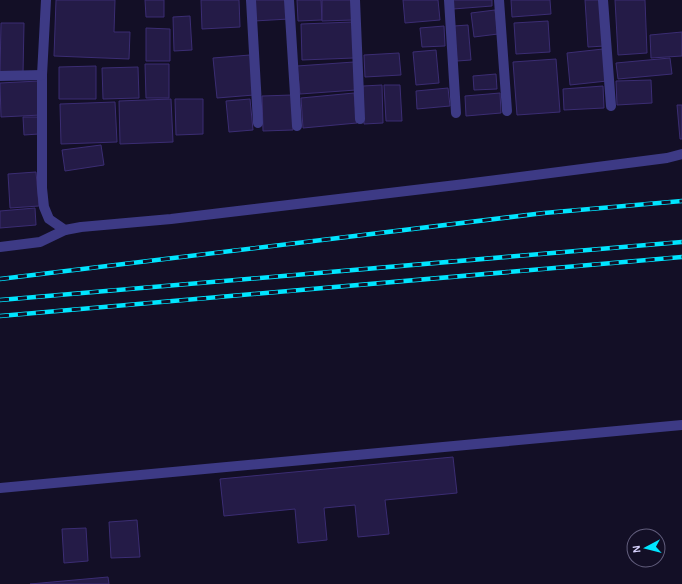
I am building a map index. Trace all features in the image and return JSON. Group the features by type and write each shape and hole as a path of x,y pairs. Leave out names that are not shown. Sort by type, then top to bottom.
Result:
{"street":[{"path":"46,0 42,75 42,188 44,207 49,219 65,230"},
{"path":"251,0 258,123"},
{"path":"289,0 297,126"},
{"path":"355,0 360,119"},
{"path":"449,0 456,113"},
{"path":"499,0 507,111"},
{"path":"604,0 611,106"},
{"path":"0,76 42,75"},
{"path":"0,247 40,242 65,230 81,227 171,219 442,187 667,158 682,154"},
{"path":"0,488 682,425"}],"building":[{"path":"56,0 115,0 114,32 130,32 129,59 54,56"},
{"path":"145,0 164,0 164,17 146,17"},
{"path":"201,0 239,0 240,27 202,29"},
{"path":"253,0 288,0 289,19 254,21"},
{"path":"297,0 321,0 322,20 298,21"},
{"path":"322,0 353,0 353,20 322,21"},
{"path":"403,0 438,0 440,20 405,23"},
{"path":"452,0 492,0 492,6 453,9"},
{"path":"511,0 550,0 551,14 512,17"},
{"path":"585,0 602,0 605,46 588,47"},
{"path":"615,0 645,0 647,53 618,55"},
{"path":"495,10 498,34 474,37 471,13"},
{"path":"190,16 192,50 174,51 173,17"},
{"path":"548,21 550,52 516,54 514,23"},
{"path":"353,22 354,58 302,60 301,24"},
{"path":"1,23 24,23 23,74 0,73"},
{"path":"468,25 471,60 457,61 454,26"},
{"path":"444,26 445,46 422,47 420,28"},
{"path":"146,28 170,29 170,61 146,61"},
{"path":"682,32 682,56 651,58 650,35"},
{"path":"603,49 607,81 570,85 567,53"},
{"path":"436,50 439,83 416,85 413,52"},
{"path":"399,53 401,75 365,77 364,55"},
{"path":"250,55 254,95 217,98 213,58"},
{"path":"670,58 672,74 618,79 616,63"},
{"path":"556,59 560,112 517,115 513,62"},
{"path":"354,62 356,90 300,94 297,66"},
{"path":"145,64 169,64 169,98 146,98"},
{"path":"96,66 96,99 59,99 59,67"},
{"path":"138,67 139,98 103,99 102,68"},
{"path":"496,74 497,89 474,90 473,76"},
{"path":"651,80 652,103 617,105 616,81"},
{"path":"39,81 41,115 1,117 0,83"},
{"path":"382,85 383,123 364,124 363,86"},
{"path":"384,85 400,85 402,121 386,121"},
{"path":"603,86 604,108 564,110 563,89"},
{"path":"448,88 450,106 417,109 416,91"},
{"path":"354,93 357,123 303,128 301,98"},
{"path":"500,93 501,113 466,116 465,96"},
{"path":"292,95 293,130 263,131 262,96"},
{"path":"171,99 173,142 120,144 119,101"},
{"path":"175,99 203,99 203,134 176,135"},
{"path":"250,99 253,130 229,132 226,101"},
{"path":"115,102 117,142 61,144 60,104"},
{"path":"677,105 682,105 682,139 680,139"},
{"path":"23,117 39,117 39,134 24,135"},
{"path":"101,145 104,165 65,171 62,150"},
{"path":"36,172 39,206 10,208 8,174"},
{"path":"35,208 36,225 0,228 0,211"},
{"path":"453,457 457,493 385,500 389,534 358,537 355,505 324,508 327,540 298,543 295,509 224,516 220,479"},
{"path":"137,520 140,557 111,558 109,522"},
{"path":"86,528 88,561 64,563 62,529"},
{"path":"108,577 109,584 30,584"}],"railway":[{"path":"0,279 544,213 682,201"},
{"path":"0,300 682,242"},
{"path":"0,316 682,257"}]}
